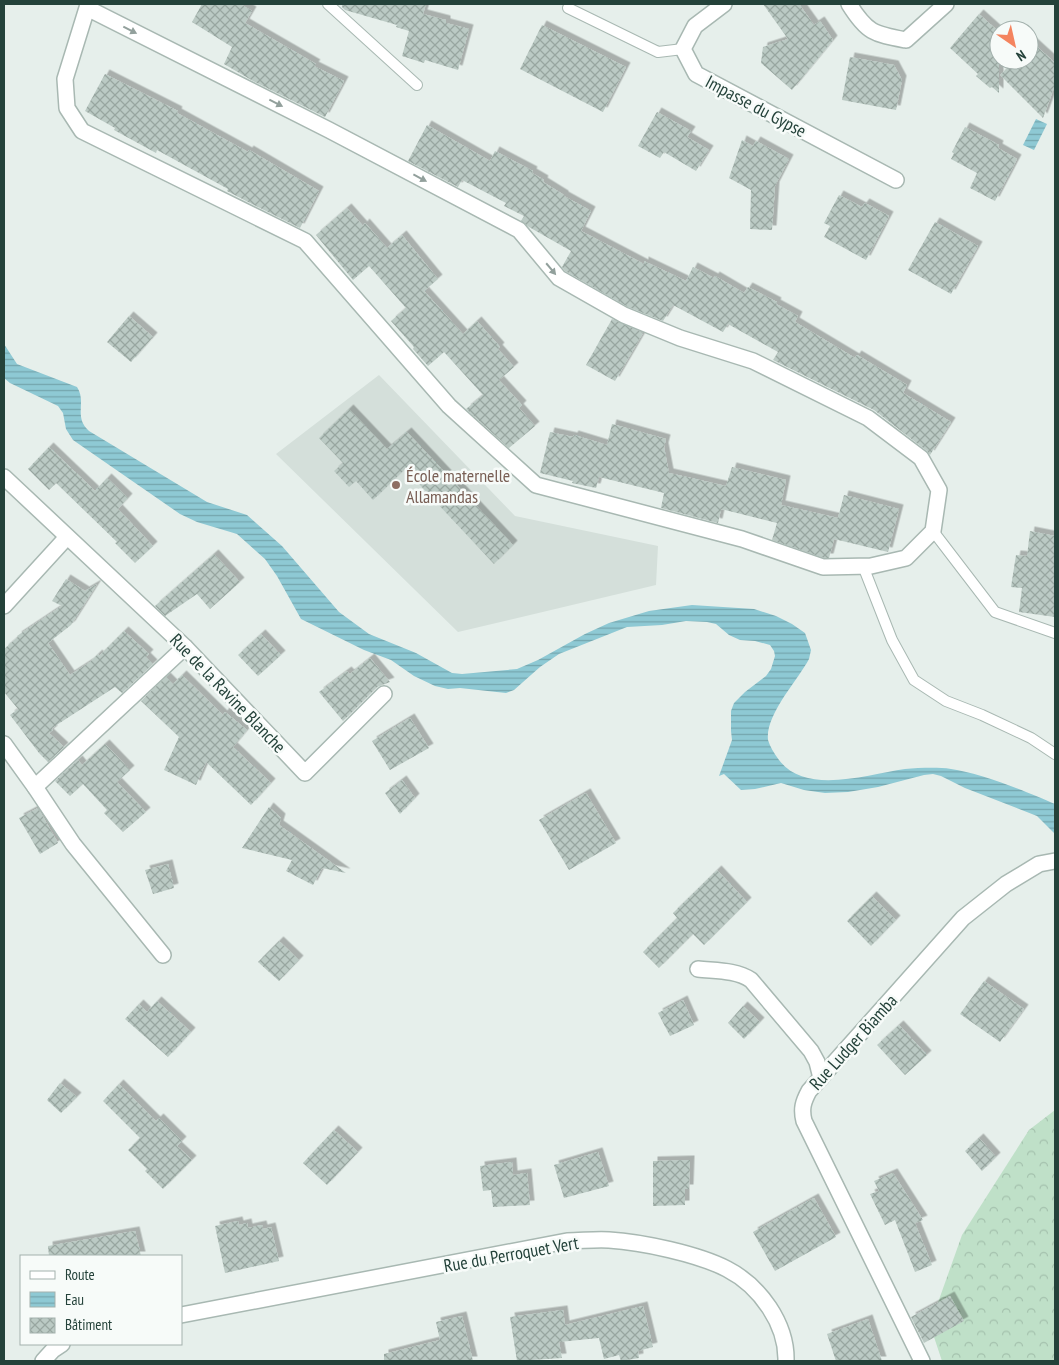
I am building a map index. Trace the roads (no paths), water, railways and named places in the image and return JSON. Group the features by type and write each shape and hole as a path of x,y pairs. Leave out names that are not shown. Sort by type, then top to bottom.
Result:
{"street":[{"path":"683,49 695,26 724,4"},
{"path":"849,4 860,22 878,35 906,40 946,4"},
{"path":"88,6 519,230 559,278 624,315 680,338 754,361 868,418 921,458 939,490 933,531 906,558 871,566 823,567 742,539 536,485 449,406 305,240 82,131 67,108 65,79 88,6"},
{"name":"Impasse du Gypse","path":"683,49 696,74 896,180"},
{"name":"Rue de la Ravine Blanche","path":"4,476 185,647 305,773 384,694"},
{"path":"4,606 68,537"},
{"path":"35,787 185,647"},
{"path":"4,744 73,844 163,955"},
{"name":"Rue Ludger Biamba","path":"922,1361 804,1121 802,1112 803,1102 809,1091 963,918 1006,884 1039,864 1055,861"},
{"path":"698,969 740,974 750,980 811,1051 817,1062 821,1078"},
{"name":"Rue du Perroquet Vert","path":"182,1315 567,1241 609,1240 650,1246 708,1260 729,1270 746,1282 772,1312 781,1329 786,1350 786,1361"},
{"path":"43,1361 60,1345"}],"lane":[{"path":"328,4 417,85"},
{"path":"568,8 658,52 683,49"},
{"path":"933,531 995,612 1055,634"},
{"path":"863,566 892,640 914,680 946,701 982,715 1031,738 1055,754"}],"water":[{"path":"1036,119 1047,124 1034,150 1023,145"},
{"path":"4,344 17,364 77,387 81,398 82,420 84,426 89,431 207,502 247,515 282,546 339,612 369,634 416,653 452,673 462,674 517,669 609,623 649,611 692,605 754,609 776,616 805,633 811,650 809,659 783,698 768,730 768,740 771,748 779,760 791,771 805,777 821,780 856,778 905,769 928,768 951,769 976,774 1055,804 1055,834 1037,816 933,774 848,792 825,793 804,790 781,783 741,790 724,774 719,776 732,740 731,711 734,703 745,692 766,676 771,669 775,656 770,645 740,640 729,635 716,624 686,621 662,625 627,627 559,654 540,667 514,690 506,693 460,688 448,689 435,686 414,676 391,660 364,650 301,619 277,576 265,559 237,534 197,522 180,514 73,440 66,429 63,413 58,406 10,383 4,378"}],"place":[{"name":"École maternelle Allamandas","path":"396,485"}]}
